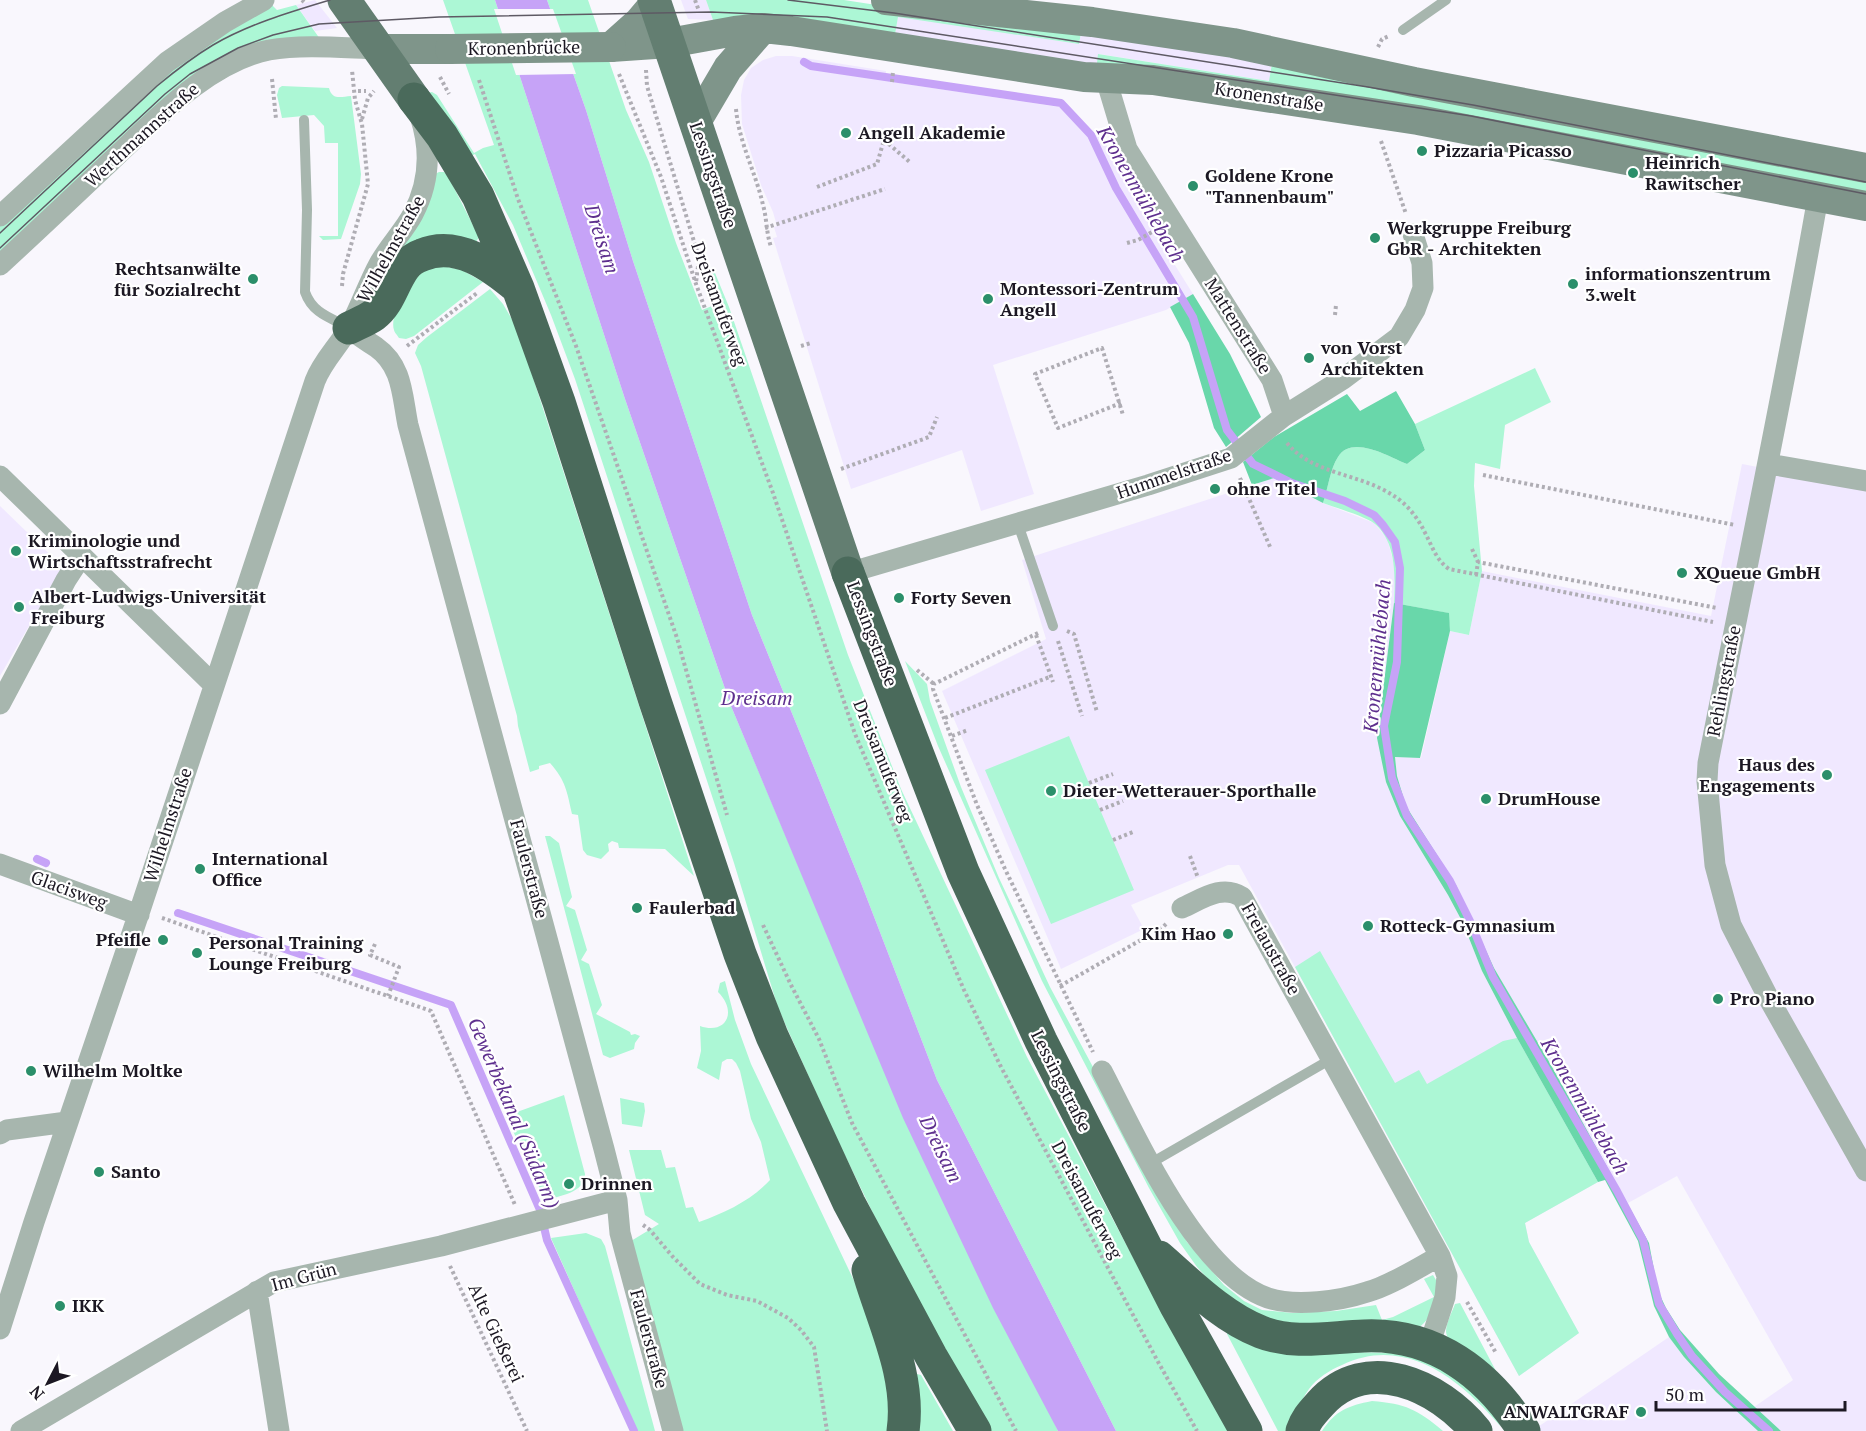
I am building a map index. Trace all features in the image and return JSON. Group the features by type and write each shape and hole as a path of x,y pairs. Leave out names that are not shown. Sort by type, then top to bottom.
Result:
{"highway":[{"path":"414,99 442,136 478,196 518,288 559,402 655,701 740,954 772,1036 849,1203 931,1356 975,1431"},
{"path":"349,328 374,315 385,304 405,267 417,257 434,250 460,252 496,269 518,288"},
{"name":"Lessingstraße","path":"848,573 963,872 1041,1041 1176,1306 1246,1431"},
{"path":"849,1203 873,1289 893,1347 902,1386 903,1431"},
{"path":"1146,1246 1213,1303 1262,1333 1293,1339 1323,1340 1366,1335 1398,1339 1429,1346 1456,1359 1480,1377 1499,1396 1524,1431"},
{"path":"1302,1431 1306,1418 1338,1386 1366,1378 1394,1380 1421,1387 1452,1407 1476,1431"}],"main road":[{"path":"886,0 1092,22 1242,45 1414,82 1866,168"},
{"path":"345,1 414,99"},
{"path":"625,53 639,22 654,2"},
{"name":"Lessingstraße","path":"654,2 848,573"},
{"path":"695,124 728,68 763,28"},
{"name":"Kronenstraße","path":"669,43 763,28 1084,77 1179,83 1490,133 1866,206"},
{"name":"Kronenbrücke","path":"379,49 625,53 669,43"}],"street":[{"name":"Werthmannstraße","path":"0,216 167,62 225,22 264,0"},
{"name":"Werthmannstraße","path":"0,265 165,111 198,84 226,67 269,50 379,49"},
{"name":"Mattenstraße","path":"1106,79 1127,148 1272,380 1281,418"},
{"name":"Wilhelmstraße","path":"0,1329 315,381 328,355 349,328 379,264 413,215 424,188 429,164 425,130 414,99"},
{"name":"Rehlingstraße","path":"1818,197 1769,464 1708,763 1707,781 1715,865 1731,925 1769,999 1866,1171"},
{"name":"Hummelstraße","path":"848,573 1148,485 1239,451 1281,418 1343,379 1399,337 1415,310 1423,288 1422,263 1413,234"},
{"name":"Faulerstraße","path":"349,328 360,338 378,348 395,367 399,376 408,424 617,1200 620,1233 673,1431"},
{"path":"1769,464 1866,481"},
{"path":"0,476 214,685"},
{"path":"0,704 66,580 81,557"},
{"name":"Glacisweg","path":"0,864 139,912"},
{"name":"Freiaustraße","path":"1182,908 1220,891 1233,891 1242,897 1333,1058 1440,1256 1447,1276 1445,1297 1429,1346"},
{"path":"1102,1071 1184,1221 1202,1246 1243,1285 1269,1298 1296,1302 1339,1300 1370,1292 1440,1256"},
{"path":"0,1134 7,1130 67,1122"},
{"name":"Im Grün","path":"21,1431 274,1282 441,1246 617,1200"},
{"path":"256,1291 279,1431"}],"lane":[{"path":"1403,30 1446,0"},
{"path":"304,120 307,210 305,292 309,304 318,312 349,328"},
{"path":"1018,524 1053,626"},
{"path":"1151,1163 1333,1058"}],"path":[{"name":"Dreisamuferweg","path":"625,53 661,177 696,284 769,482 855,734 964,990 1000,1065 1197,1431"},
{"path":"625,53 647,86 699,258 696,284"},
{"path":"349,328 342,294 343,273 368,184 362,120 355,100 352,73"},
{"path":"272,79 276,119"},
{"path":"479,80 518,199 576,346 677,638 726,815"},
{"path":"362,120 368,98 379,86"},
{"path":"358,91 366,91"},
{"path":"735,103 736,118 764,206 765,228 771,249"},
{"path":"1364,111 1362,126 1382,142 1413,234"},
{"path":"817,187 877,164 886,133"},
{"path":"884,140 911,163"},
{"path":"765,228 885,189"},
{"path":"1128,243 1154,232"},
{"path":"403,350 478,292"},
{"path":"1335,315 1336,304"},
{"path":"797,336 804,356"},
{"path":"800,346 811,343"},
{"path":"1121,403 1058,428 1035,374 1102,348 1121,403 1124,415"},
{"path":"841,469 929,437 937,417"},
{"path":"1281,418 1282,437 1300,456 1311,463 1374,485 1395,496 1408,508 1424,530 1441,563 1449,569 1736,619"},
{"path":"1239,451 1270,549"},
{"path":"1484,475 1756,529"},
{"path":"1472,549 1478,562 1476,575"},
{"path":"1478,562 1736,619"},
{"path":"1053,626 1082,716"},
{"path":"1097,712 1074,634 1053,626 934,684 933,689 977,805 1005,870 1102,1071"},
{"path":"945,718 1053,679 1036,634"},
{"path":"952,736 968,730"},
{"path":"1089,783 1113,774"},
{"path":"1100,810 1123,801"},
{"path":"1113,840 1133,832"},
{"path":"1190,856 1199,881"},
{"path":"1060,986 1162,928 1182,908"},
{"path":"139,912 431,1011 539,1221"},
{"path":"762,923 819,1039 852,1123 1016,1431"},
{"path":"375,944 370,955 399,967 388,996"},
{"path":"642,1224 700,1284 727,1295 757,1300 788,1318 801,1330 814,1347 827,1431"},
{"name":"Alte Gießerei","path":"441,1246 527,1431"}],"shaded area":[{"path":"315,0 337,28 315,31 296,5"},
{"path":"681,0 706,0 713,20 688,19"},
{"path":"898,16 1079,44 1082,27 1273,58 1270,81 1099,54 1096,72 894,40"},
{"name":"Montessori-Zentrum Angell","path":"776,56 792,56 886,71 886,80 892,82 1059,107 1072,111 1095,135 1099,133 1125,174 1150,225 1193,294 1166,310 993,365 1034,494 981,511 962,450 851,489 773,238 777,237 774,227 777,226 773,212 761,185 742,124 741,95 744,80 751,68 763,60"},
{"path":"1742,464 1866,488 1866,1431 1781,1431 1754,1407 1793,1380 1677,1176 1628,1203 1494,968 1456,885 1406,806 1397,776 1395,757 1421,758 1450,631 1469,635 1482,571 1711,616"},
{"name":"Rotteck-Gymnasium","path":"1274,478 1323,503 1374,523 1387,538 1395,568 1394,603 1377,738 1400,816 1448,895 1463,923 1482,971 1517,1038 1598,1182 1525,1223 1529,1242 1579,1333 1519,1376 1239,865 1228,865 1131,905 1144,929 1061,969 942,691 1046,639 1022,560"},
{"name":"Albert-Ludwigs-Universität Freiburg","path":"0,506 63,567 0,676"},
{"path":"1669,1337 1716,1392 1758,1431 1532,1431"}],"green space":[{"path":"443,0 495,0 625,399 731,706 806,884 1058,1431 988,1431 889,1246 835,1135 778,1008 734,863 575,379 551,315 513,225 475,154 471,156 426,93 432,92 437,95 474,153 494,145"},
{"path":"547,0 588,0 626,110 649,162 676,243 702,310 712,306 710,274 715,273 729,307 848,655 901,789 1027,1057 1164,1316 1229,1431 1116,1431 937,1080 861,883 752,615 633,261 586,110"},
{"path":"706,0 844,0 896,8 1082,27 1079,44 898,17 894,40 713,20"},
{"path":"272,5 277,10 296,5 320,39 248,50 0,256 0,226 155,82 185,57"},
{"path":"1098,54 1269,81 1273,58 1866,176 1866,199 1096,72"},
{"path":"282,86 329,88 334,96 351,96 361,174 360,184 341,239 323,240 319,236 338,236 338,143 325,143 324,126 314,115 282,118 277,95"},
{"path":"444,172 448,176 479,237 476,242 389,261 435,174"},
{"path":"424,262 462,270 483,282 414,336 406,339 399,338 394,330 395,315"},
{"path":"490,289 503,304 517,328 694,876 665,849 619,848 618,843 612,841 608,844 609,851 601,859 587,855 583,850 578,815 572,814 563,781 559,775 550,763 530,772 517,716 421,366 415,353 418,345 427,337"},
{"path":"1193,294 1230,354 1261,417 1226,447 1214,428 1189,343 1170,307"},
{"path":"1535,368 1551,402 1505,425 1500,469 1475,463 1474,486 1482,571 1469,635 1450,631 1448,613 1394,603 1393,561 1387,541 1382,532 1370,521 1323,503 1331,473 1338,457 1344,450 1352,447 1371,449 1407,464 1425,450 1415,424"},
{"path":"1396,391 1415,424 1425,450 1407,464 1371,449 1352,447 1344,450 1333,467 1323,503 1274,478 1252,485 1243,462 1274,437 1347,394 1360,411"},
{"path":"1394,603 1449,613 1450,631 1420,758 1395,757 1397,776 1406,806 1456,885 1494,968 1551,1065 1649,1243 1658,1291 1666,1308 1680,1330 1719,1374 1781,1431 1758,1431 1716,1392 1669,1337 1654,1306 1638,1241 1605,1180 1598,1182 1517,1038 1482,971 1463,923 1400,816 1386,782 1377,738"},
{"path":"905,661 927,684 930,701 961,787 999,878 1050,987 1187,1242 1224,1285 1244,1301 1262,1310 1293,1313 1336,1311 1376,1305 1382,1320 1434,1297 1424,1279 1433,1275 1439,1285 1436,1298 1429,1316 1421,1326 1415,1330 1286,1326 1262,1321 1223,1295 1197,1267 1180,1243 1149,1188 1042,981 938,746"},
{"name":"Dieter-Wetterauer-Sporthalle","path":"1069,736 1134,890 1051,924 985,770"},
{"path":"545,836 550,836 559,843 572,897 566,906 575,910 587,950 581,960 589,964 602,1005 596,1014 630,1032 631,1035 640,1036 634,1049 610,1058 603,1055"},
{"path":"1320,951 1395,1083 1419,1070 1427,1084 1503,1041 1517,1038 1598,1182 1525,1223 1529,1242 1579,1333 1519,1376 1295,967"},
{"path":"725,981 735,1020 751,1064 857,1287 889,1372 890,1431 681,1431 631,1241 659,1224 645,1215 629,1150 661,1150 666,1168 675,1167 686,1208 693,1207 699,1222 737,1205 770,1180 761,1142 751,1119 736,1063 732,1059 722,1062 719,1080 697,1068 701,1051 700,1026 717,1027 726,1020 728,1014 724,1000 718,992 720,983"},
{"path":"564,1095 585,1174 584,1180 576,1190 545,1200 506,1116"},
{"path":"620,1098 644,1103 642,1127 622,1124"},
{"path":"586,1233 601,1239 605,1246 655,1431 637,1431 551,1238"},
{"path":"1460,1303 1496,1371 1491,1374 1458,1350 1448,1338 1446,1332 1448,1321 1455,1304"},
{"path":"1227,1329 1342,1352 1404,1353 1437,1364 1484,1398 1501,1427 1469,1394 1450,1379 1431,1367 1410,1359 1388,1355 1366,1357 1342,1365 1324,1375 1312,1385 1306,1394 1289,1431 1278,1431 1227,1334"},
{"path":"917,1374 921,1375 953,1431 914,1431 915,1377"},
{"path":"1372,1401 1403,1406 1426,1417 1443,1431 1322,1431 1332,1418 1343,1410"}],"water":[{"name":"Dreisam","path":"495,0 547,0 586,110 633,261 752,615 861,883 937,1080 1116,1431 1058,1431 993,1308 903,1118 731,706 625,399"}],"pier":[{"path":"494,9 553,9 576,74 516,75"}],"waterway":[{"name":"Kronenmühlebach","path":"804,62 811,66 1061,103 1091,135 1116,188 1193,317 1227,430 1253,464 1292,483 1345,501 1374,515 1395,542 1400,568 1397,662 1384,726 1392,778 1407,816 1450,881 1470,921 1493,977 1643,1240 1659,1304 1692,1356 1725,1392 1769,1431"},
{"name":"Gewerbekanal (Südarm)","path":"37,859 46,863"},
{"name":"Gewerbekanal (Südarm)","path":"178,913 451,1005 540,1210 547,1240 634,1431"}],"tram line":[{"path":"0,233 157,86 191,59 213,45 255,25 330,0"},
{"path":"788,0 894,13 1368,87 1473,105 1866,182"},
{"path":"0,248 165,94 190,74 238,48 273,35 319,24 439,17 711,12 827,17 1471,116 1866,194"}],"place":[{"name":"Angell Akademie","path":"846,133"},
{"name":"Pizzaria Picasso","path":"1422,151"},
{"name":"Heinrich Rawitscher","path":"1633,173"},
{"name":"Goldene Krone \"Tannenbaum\"","path":"1193,186"},
{"name":"Werkgruppe Freiburg GbR - Architekten","path":"1375,238"},
{"name":"Rechtsanwälte für Sozialrecht","path":"253,279"},
{"name":"informationszentrum 3.welt","path":"1573,284"},
{"name":"Montessori-Zentrum Angell","path":"988,299"},
{"name":"von Vorst Architekten","path":"1309,358"},
{"name":"ohne Titel","path":"1215,489"},
{"name":"Kriminologie und Wirtschaftsstrafrecht","path":"16,551"},
{"name":"XQueue GmbH","path":"1682,573"},
{"name":"Forty Seven","path":"899,598"},
{"name":"Albert-Ludwigs-Universität Freiburg","path":"19,607"},
{"name":"Haus des Engagements","path":"1827,775"},
{"name":"Dieter-Wetterauer-Sporthalle","path":"1051,791"},
{"name":"DrumHouse","path":"1486,799"},
{"name":"International Office","path":"200,869"},
{"name":"Faulerbad","path":"637,908"},
{"name":"Rotteck-Gymnasium","path":"1368,926"},
{"name":"Kim Hao","path":"1228,934"},
{"name":"Pfeifle","path":"163,940"},
{"name":"Personal Training Lounge Freiburg","path":"197,953"},
{"name":"Pro Piano","path":"1718,999"},
{"name":"Wilhelm Moltke","path":"31,1071"},
{"name":"Santo","path":"99,1172"},
{"name":"Drinnen","path":"569,1184"},
{"name":"IKK","path":"60,1306"},
{"name":"ANWALTGRAF","path":"1641,1412"}]}
